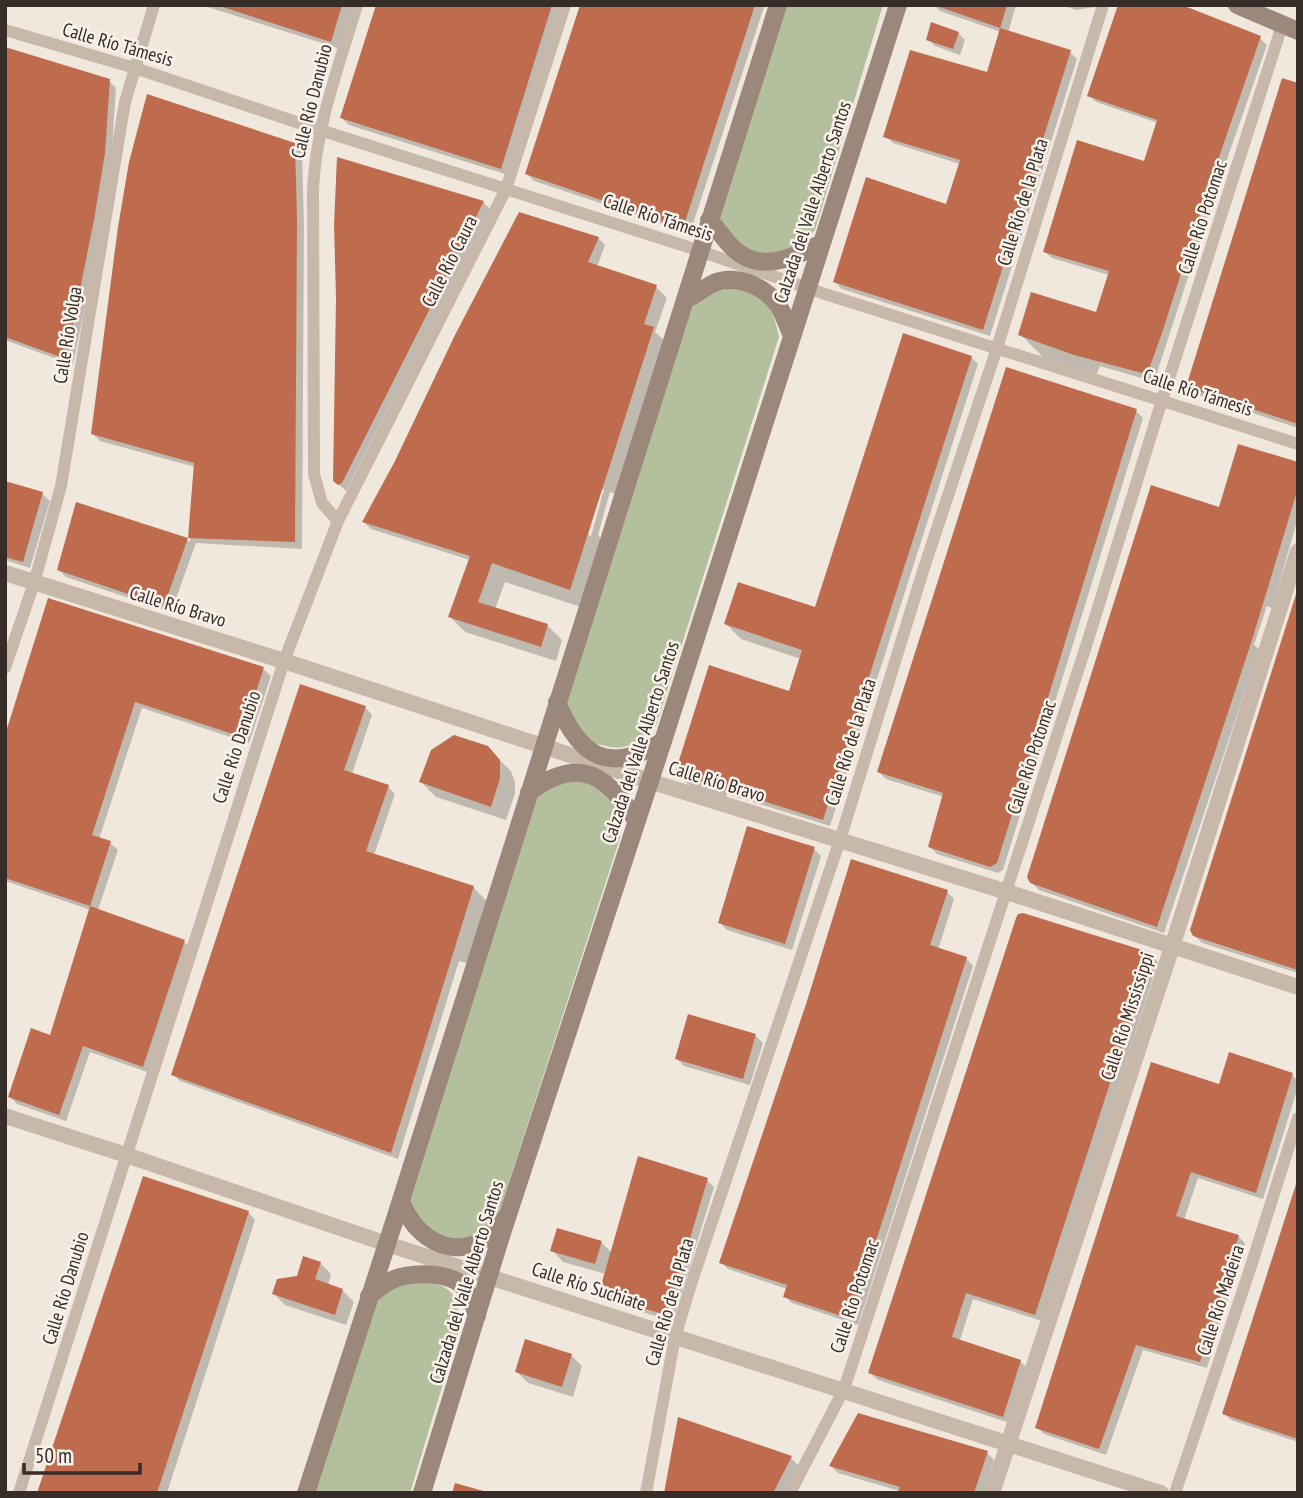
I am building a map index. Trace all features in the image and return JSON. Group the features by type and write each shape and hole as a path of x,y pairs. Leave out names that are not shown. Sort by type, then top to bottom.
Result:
{"main road":[{"path":"306,1493 401,1201 556,702 778,5"},
{"name":"Calzada del Valle Alberto Santos","path":"422,1493 510,1210 898,5"},
{"path":"1237,5 1298,31"},
{"path":"709,220 732,247 757,261 786,260 820,244"},
{"path":"686,300 716,283 743,281 770,297 779,307 792,335"},
{"path":"556,702 566,725 581,744 592,753 608,759 623,759 647,751 663,741"},
{"path":"528,792 548,778 564,774 593,777 612,787 636,820"},
{"path":"401,1201 414,1227 427,1239 443,1246 464,1246 484,1239 499,1226 510,1210"},
{"path":"369,1296 392,1280 415,1275 436,1276 459,1282 470,1296 477,1316"}],"street":[{"name":"Calle Río Volga","path":"5,668 34,583 65,461 125,103 154,5"},
{"name":"Calle Río Danubio","path":"19,1493 284,661 338,521 322,503 314,474 314,157 357,5"},
{"name":"Calle Río Caura","path":"338,521 506,189 565,5"},
{"name":"Calle Río de la Plata","path":"646,1493 676,1337 692,1281 840,840 1103,5"},
{"name":"Calle Río Potomac","path":"790,1493 843,1391 1007,892 1279,34 1279,23"},
{"name":"Calle Río Támesis","path":"5,30 135,68 700,251 806,288 1298,444"},
{"name":"Calle Río Mississippi","path":"992,1493 1172,947 1298,551"},
{"name":"Calle Río Bravo","path":"5,573 284,661 649,782 1007,892 1298,987"},
{"name":"Calle Río Suchiate","path":"5,1116 387,1244 1161,1493"},
{"name":"Calle Río Madeira","path":"1175,1493 1298,1118"}],"green space":[{"path":"786,5 883,5 815,230 794,252 765,258 734,245 719,224 723,195"},
{"path":"736,287 755,295 767,304 774,317 779,337 656,726 638,740 623,747 585,740 563,699 688,311 710,293"},
{"path":"583,777 604,785 619,809 620,838 496,1222 472,1242 446,1244 408,1213 409,1185 533,797 554,782"},
{"path":"419,1279 440,1285 452,1293 460,1327 410,1493 313,1493 373,1299 395,1283"}],"building":[{"path":"216,5 342,5 331,42"},
{"path":"376,5 552,5 501,169 340,118"},
{"path":"580,5 755,5 683,228 525,174"},
{"path":"934,5 1007,5 1000,28"},
{"path":"1118,5 1182,5 1261,36 1146,374 1074,355 1018,335 1031,292 1096,312 1109,271 1043,252 1077,140 1144,161 1157,120 1087,96"},
{"path":"931,22 959,32 953,49 926,40"},
{"path":"1000,28 1071,50 983,330 833,282 866,177 946,204 960,160 883,137 910,50 987,72"},
{"path":"5,47 110,79 105,153 66,359 5,337"},
{"path":"1282,78 1298,83 1298,424 1186,387"},
{"path":"147,94 295,143 295,542 188,538 194,463 91,434 118,227 129,162"},
{"path":"337,157 484,201 342,483 338,485 333,481 336,298 334,225"},
{"path":"519,212 599,237 588,262 657,285 644,324 654,327 570,590 492,563 478,602 548,624 541,647 448,617 470,556 362,522"},
{"path":"903,333 972,356 823,820 675,773 709,665 789,691 802,650 724,624 738,582 815,607"},
{"path":"1006,367 1137,409 997,863 990,867 928,847 943,793 877,772"},
{"path":"1238,444 1298,462 1298,488 1252,640 1157,927 1030,883 1027,877 1151,485 1219,507"},
{"path":"5,481 43,492 23,562 5,557"},
{"path":"76,502 188,538 164,606 57,570"},
{"path":"1297,591 1298,970 1193,936 1190,930"},
{"path":"48,598 264,667 242,737 135,702 92,835 111,841 90,906 5,878 5,735"},
{"path":"300,684 366,706 344,770 389,785 366,851 474,886 391,1153 171,1075"},
{"path":"454,735 488,746 500,760 500,778 491,807 419,782 431,750"},
{"path":"747,826 815,847 785,944 718,923"},
{"path":"851,859 948,890 930,945 967,957 851,1319 783,1297 787,1285 719,1263 807,1001"},
{"path":"90,906 185,940 143,1067 83,1046 59,1115 8,1097 31,1028 50,1035"},
{"path":"1023,913 1152,953 1035,1315 966,1293 952,1337 1021,1360 1003,1417 868,1373 1016,918"},
{"path":"688,1014 756,1034 743,1079 675,1059"},
{"path":"1229,1052 1293,1073 1256,1193 1191,1172 1176,1216 1239,1235 1200,1362 1136,1345 1099,1449 1035,1428 1151,1062 1219,1084"},
{"path":"638,1156 708,1178 667,1315 598,1296"},
{"path":"143,1176 249,1211 157,1493 37,1493"},
{"path":"1298,1178 1298,1439 1222,1414"},
{"path":"557,1228 602,1241 595,1264 550,1251"},
{"path":"303,1256 321,1262 315,1279 343,1289 335,1315 272,1294 277,1279 297,1276"},
{"path":"525,1339 572,1354 562,1387 515,1372"},
{"path":"858,1413 988,1451 974,1493 897,1493 900,1487 829,1466"},
{"path":"678,1417 792,1456 773,1493 664,1493"},
{"path":"455,1483 487,1492 487,1493 452,1493"}]}
